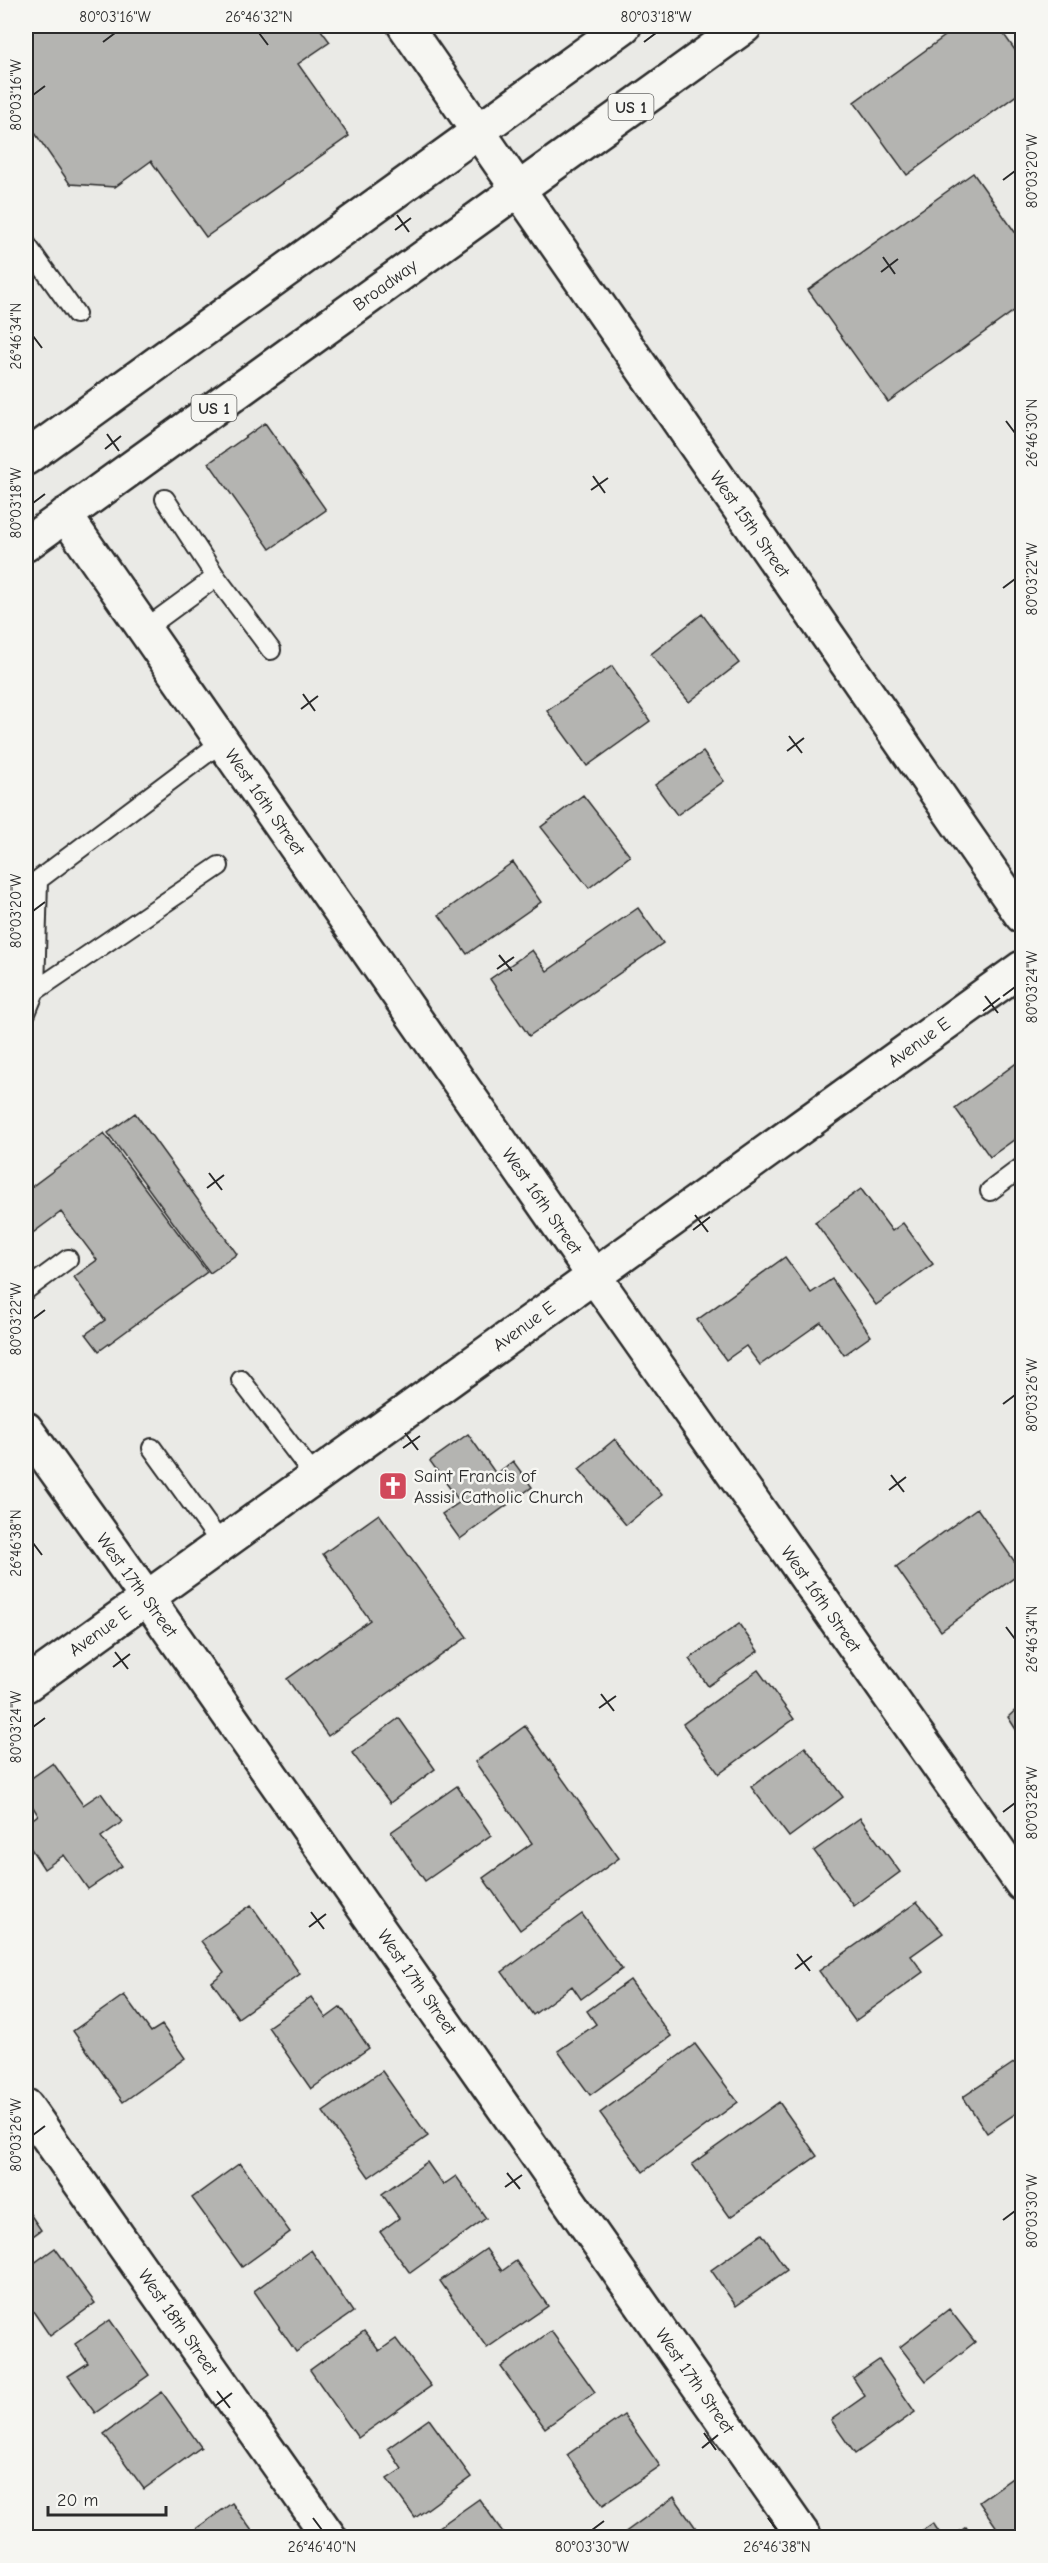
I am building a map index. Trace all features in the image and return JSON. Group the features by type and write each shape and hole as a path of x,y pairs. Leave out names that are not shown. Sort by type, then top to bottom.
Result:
{"street":[{"name":"West 15th Street","path":"405,26 1023,916"},
{"path":"26,458 624,26"},
{"name":"Broadway","path":"26,544 745,26"},
{"name":"West 16th Street","path":"65,515 594,1276 1023,1884"},
{"name":"Avenue E","path":"26,1685 1023,968"},
{"name":"West 17th Street","path":"26,1429 147,1598 805,2538"},
{"name":"West 18th Street","path":"26,2106 330,2538"}],"lane":[{"path":"26,244 76,314"},
{"path":"165,499 216,577 271,650"},
{"path":"145,629 216,577"},
{"path":"26,1013 35,991 38,880 223,741"},
{"path":"35,991 219,866"},
{"path":"990,1191 1023,1167"},
{"path":"26,1290 68,1259"},
{"path":"241,1380 315,1477"},
{"path":"152,1448 222,1545"}],"building":[{"path":"26,26 318,26 330,42 298,64 349,136 206,237 151,161 115,187 70,184 26,120"},
{"path":"959,26 998,26 1022,60 1022,91 907,175 854,102"},
{"path":"973,173 1022,242 1022,305 888,402 808,290"},
{"path":"265,423 326,510 270,549 209,463"},
{"path":"702,614 739,663 689,702 651,654"},
{"path":"612,666 650,721 587,766 547,711"},
{"path":"703,752 724,781 677,815 655,785"},
{"path":"583,795 630,856 589,888 541,827"},
{"path":"513,862 541,902 467,954 439,915"},
{"path":"638,908 663,943 529,1036 490,979 532,950 547,971"},
{"path":"1022,1059 1022,1134 990,1157 955,1108"},
{"path":"135,1113 237,1254 210,1273 108,1133"},
{"path":"104,1133 207,1272 99,1351 86,1334 105,1320 74,1277 97,1260 61,1212 26,1238 26,1191"},
{"path":"861,1189 892,1231 903,1223 933,1264 876,1305 815,1222"},
{"path":"785,1257 811,1293 832,1279 871,1336 844,1355 821,1322 760,1365 746,1346 726,1360 697,1320"},
{"path":"468,1434 496,1474 513,1461 532,1487 460,1539 442,1514 460,1502 430,1461"},
{"path":"615,1439 662,1495 626,1525 579,1469"},
{"path":"977,1508 1022,1572 941,1631 896,1567"},
{"path":"379,1514 467,1637 328,1736 287,1679 370,1620 323,1554"},
{"path":"739,1624 758,1651 708,1686 689,1659"},
{"path":"758,1670 794,1719 719,1774 683,1724"},
{"path":"1022,1704 1022,1739 1008,1717"},
{"path":"399,1718 435,1769 390,1803 352,1753"},
{"path":"525,1726 619,1858 520,1930 483,1878 532,1843 475,1762"},
{"path":"805,1747 843,1797 789,1837 751,1787"},
{"path":"53,1763 83,1805 101,1793 122,1822 101,1837 122,1866 88,1889 64,1855 44,1869 26,1841 26,1824 38,1815 26,1796 26,1782"},
{"path":"457,1786 491,1835 425,1881 391,1832"},
{"path":"860,1818 900,1872 854,1906 814,1851"},
{"path":"917,1902 943,1933 911,1956 923,1972 855,2021 819,1971"},
{"path":"251,1905 300,1974 238,2018 212,1982 224,1972 201,1941"},
{"path":"582,1914 622,1969 581,1999 572,1986 533,2015 502,1972"},
{"path":"630,1980 671,2036 590,2095 558,2051 596,2024 587,2011"},
{"path":"124,1995 151,2032 162,2025 185,2058 123,2102 73,2031"},
{"path":"311,1997 326,2018 341,2007 369,2048 311,2089 268,2027"},
{"path":"695,2044 738,2102 643,2172 600,2113"},
{"path":"1018,2060 1022,2067 1022,2109 987,2133 963,2097"},
{"path":"382,2071 428,2136 369,2177 323,2112"},
{"path":"779,2102 817,2156 730,2217 692,2164"},
{"path":"427,2162 443,2185 456,2176 486,2218 410,2273 380,2232 399,2218 382,2194"},
{"path":"240,2163 290,2232 242,2267 192,2198"},
{"path":"26,2208 41,2230 26,2241"},
{"path":"762,2234 787,2270 736,2306 711,2270"},
{"path":"55,2248 95,2303 50,2336 26,2301 26,2269"},
{"path":"486,2249 502,2271 516,2261 548,2306 487,2348 440,2281"},
{"path":"311,2250 353,2312 296,2352 254,2291"},
{"path":"949,2309 975,2342 926,2381 900,2347"},
{"path":"110,2320 149,2375 95,2413 68,2376 88,2363 75,2344"},
{"path":"364,2331 379,2351 396,2339 431,2386 358,2438 310,2370"},
{"path":"551,2331 595,2392 545,2428 501,2367"},
{"path":"879,2360 915,2412 855,2454 831,2420 865,2396 853,2378"},
{"path":"162,2392 201,2447 144,2489 104,2434"},
{"path":"624,2415 660,2466 603,2505 567,2455"},
{"path":"429,2419 471,2477 415,2518 387,2479 402,2469 388,2448"},
{"path":"1022,2471 1022,2538 1004,2538 979,2502"},
{"path":"674,2497 703,2538 621,2538 620,2536"},
{"path":"479,2499 507,2538 425,2537"},
{"path":"232,2503 257,2538 183,2538"},
{"path":"933,2523 943,2538 912,2538"},
{"path":"966,2527 974,2538 951,2538"}],"place":[{"name":"Saint Francis of Assisi Catholic Church","path":"393,1486"}]}
